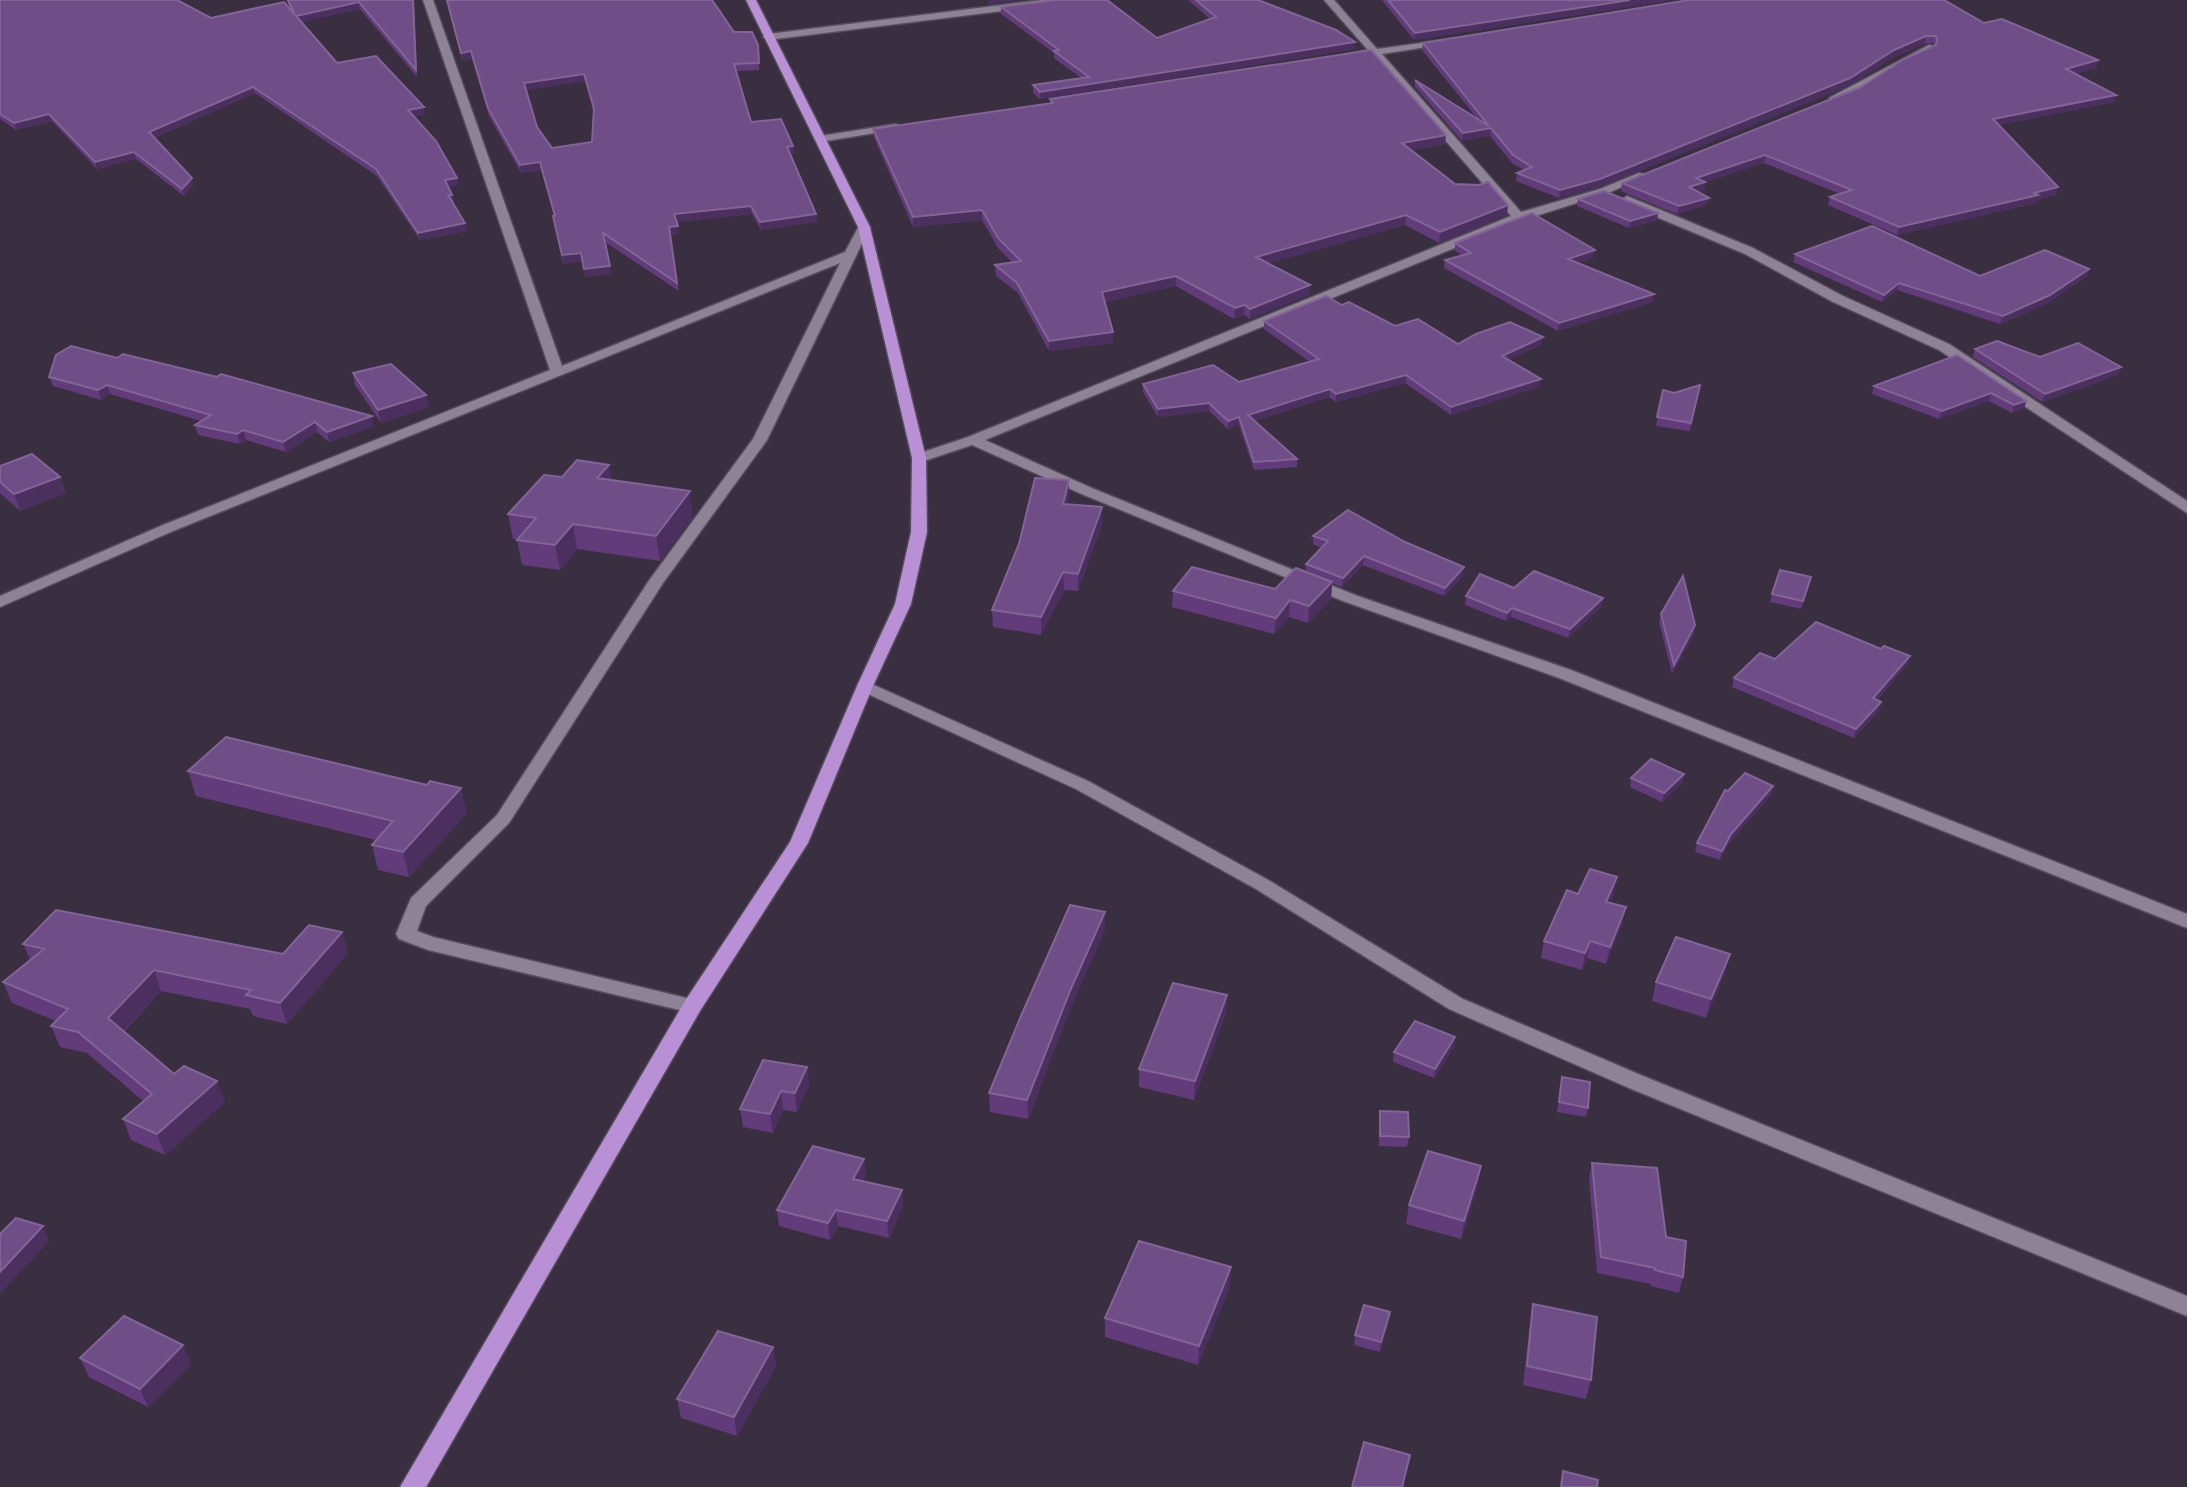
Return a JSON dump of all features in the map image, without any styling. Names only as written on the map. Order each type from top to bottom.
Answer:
[{"type":"main road","points":[[413,1487],[692,1006],[799,843],[865,686],[903,604],[919,532],[919,458],[864,227],[751,0]]},
{"type":"street","points":[[429,0],[557,371]]},
{"type":"street","points":[[768,37],[1067,0]]},
{"type":"street","points":[[1329,0],[1519,217]]},
{"type":"street","points":[[1334,58],[1455,40]]},
{"type":"street","points":[[1817,105],[1854,90],[1897,62],[1929,48]]},
{"type":"street","points":[[820,139],[915,124]]},
{"type":"street","points":[[919,458],[973,440],[1519,217],[1604,191],[1654,171]]},
{"type":"street","points":[[1604,191],[1749,251],[1838,299],[1944,347],[2187,508]]},
{"type":"street","points":[[692,1006],[428,943],[406,934],[418,903],[503,819],[656,582],[760,440],[864,227]]},
{"type":"street","points":[[0,602],[168,528],[850,255]]},
{"type":"street","points":[[973,440],[1089,492],[1349,598],[1565,674],[2187,921]]},
{"type":"street","points":[[865,686],[1082,785],[1263,885],[1456,1004],[1636,1083],[2187,1307]]},
{"type":"building","points":[[0,0],[177,0],[211,18],[284,2],[295,15],[288,0],[413,0],[416,70],[359,2],[296,16],[337,63],[376,56],[424,107],[408,110],[436,141],[457,178],[445,180],[452,195],[448,195],[465,223],[418,233],[376,169],[253,87],[149,132],[192,178],[182,189],[134,152],[95,162],[49,114],[14,123],[0,114]]},
{"type":"building","points":[[447,0],[712,0],[734,32],[752,32],[758,45],[759,63],[734,64],[751,122],[781,119],[793,146],[787,147],[816,214],[760,222],[751,206],[674,214],[678,226],[669,227],[677,283],[603,233],[610,266],[584,269],[581,253],[562,255],[555,216],[540,162],[520,165],[488,108],[471,51],[461,53]],"holes":[[[584,74],[594,108],[592,142],[552,148],[537,127],[524,83]]]},
{"type":"building","points":[[1056,0],[1107,0],[1157,38],[1216,17],[1196,0],[1258,0],[1336,30],[1355,42],[1040,92],[1033,85],[1089,77],[1054,51],[1059,50],[1001,7]]},
{"type":"building","points":[[1388,0],[1630,0],[1415,33]]},
{"type":"building","points":[[1689,0],[1944,0],[1984,23],[2002,19],[2098,60],[2066,69],[2116,95],[1993,119],[2058,187],[2034,193],[2038,195],[1899,227],[1830,197],[1852,190],[1765,155],[1696,178],[1705,182],[1689,187],[1709,198],[1679,206],[1622,183],[1861,87],[1904,59],[1936,45],[1935,36],[1926,36],[1894,50],[1850,78],[1600,179],[1560,190],[1517,173],[1532,167],[1513,155],[1491,128],[1463,133],[1415,80],[1489,126],[1423,43]]},
{"type":"building","points":[[1371,50],[1446,135],[1402,143],[1455,184],[1479,185],[1488,182],[1508,205],[1440,232],[1406,215],[1256,257],[1310,285],[1250,309],[1245,305],[1235,308],[1176,276],[1102,292],[1113,332],[1049,341],[1017,283],[995,265],[1021,261],[998,238],[982,210],[913,217],[873,129],[1053,103],[1050,99]]},
{"type":"building","points":[[1604,191],[1658,213],[1630,221],[1578,199]]},
{"type":"building","points":[[1532,213],[1595,250],[1568,259],[1654,294],[1559,323],[1445,260],[1471,253],[1455,243]]},
{"type":"building","points":[[1872,226],[1980,276],[2045,250],[2089,269],[2050,295],[2003,316],[1899,283],[1884,295],[1795,254]]},
{"type":"building","points":[[1326,296],[1342,305],[1349,302],[1395,326],[1418,319],[1458,344],[1476,334],[1510,322],[1543,337],[1502,356],[1541,379],[1451,407],[1406,375],[1336,394],[1330,389],[1248,415],[1297,459],[1254,462],[1239,417],[1228,421],[1209,403],[1158,409],[1143,384],[1213,365],[1239,382],[1319,359],[1264,321]]},
{"type":"building","points":[[1997,341],[2040,357],[2078,343],[2121,367],[2045,394],[1975,349]]},
{"type":"building","points":[[71,346],[117,358],[123,354],[217,377],[221,374],[372,416],[327,432],[315,422],[283,442],[243,430],[237,434],[195,425],[211,415],[107,385],[98,390],[49,377],[56,355]]},
{"type":"building","points":[[1957,355],[2026,401],[2014,405],[1991,393],[1942,411],[1874,386]]},
{"type":"building","points":[[391,364],[426,395],[378,410],[353,373]]},
{"type":"building","points":[[1700,385],[1691,423],[1657,417],[1663,390],[1674,393]]},
{"type":"building","points":[[32,454],[60,477],[14,494],[0,482],[0,466]]},
{"type":"building","points":[[577,460],[609,465],[597,478],[690,491],[656,536],[573,524],[555,545],[517,540],[536,518],[508,514],[544,475],[562,477]]},
{"type":"building","points":[[1035,478],[1069,480],[1063,504],[1102,507],[1078,574],[1063,572],[1041,617],[992,610],[1019,544]]},
{"type":"building","points":[[1348,510],[1405,542],[1464,567],[1445,588],[1364,556],[1343,578],[1306,564],[1328,541],[1313,536]]},
{"type":"building","points":[[1192,567],[1275,589],[1296,568],[1332,582],[1309,606],[1290,600],[1276,618],[1173,591]]},
{"type":"building","points":[[1780,570],[1811,577],[1803,601],[1772,594]]},
{"type":"building","points":[[1534,571],[1603,598],[1570,629],[1512,608],[1507,613],[1466,596],[1480,574],[1514,588]]},
{"type":"building","points":[[1683,576],[1695,625],[1674,665],[1661,614]]},
{"type":"building","points":[[1816,622],[1881,649],[1884,646],[1910,656],[1873,698],[1881,702],[1856,729],[1734,678],[1760,653],[1775,659]]},
{"type":"building","points":[[226,737],[427,785],[430,781],[461,788],[403,852],[372,845],[393,821],[188,771]]},
{"type":"building","points":[[1651,759],[1684,774],[1664,793],[1631,778]]},
{"type":"building","points":[[1745,773],[1773,786],[1731,834],[1722,851],[1697,843],[1725,790],[1728,791]]},
{"type":"building","points":[[1590,869],[1617,877],[1606,902],[1626,907],[1610,947],[1590,941],[1585,953],[1544,941],[1567,890],[1578,894]]},
{"type":"building","points":[[1070,905],[1105,912],[1027,1100],[989,1093],[1021,1016]]},
{"type":"building","points":[[56,910],[283,954],[309,925],[342,932],[280,1003],[246,995],[251,990],[154,970],[108,1018],[174,1074],[184,1066],[217,1081],[157,1134],[123,1119],[152,1094],[78,1032],[51,1026],[68,1009],[3,982],[44,949],[23,944]]},
{"type":"building","points":[[1676,937],[1730,954],[1711,999],[1656,982]]},
{"type":"building","points":[[1173,983],[1227,995],[1195,1081],[1139,1069]]},
{"type":"building","points":[[1415,1021],[1455,1037],[1435,1069],[1394,1052]]},
{"type":"building","points":[[763,1060],[807,1067],[795,1093],[781,1091],[770,1114],[740,1109]]},
{"type":"building","points":[[1562,1077],[1590,1082],[1588,1108],[1559,1102]]},
{"type":"building","points":[[1380,1111],[1408,1112],[1409,1137],[1380,1136]]},
{"type":"building","points":[[813,1146],[864,1159],[853,1179],[902,1190],[887,1221],[836,1210],[828,1223],[777,1210]]},
{"type":"building","points":[[1428,1151],[1481,1166],[1464,1221],[1409,1205]]},
{"type":"building","points":[[1592,1163],[1657,1168],[1666,1237],[1686,1241],[1683,1277],[1655,1268],[1601,1257]]},
{"type":"building","points":[[16,1218],[43,1226],[0,1272],[0,1234]]},
{"type":"building","points":[[1139,1241],[1231,1267],[1199,1346],[1105,1318]]},
{"type":"building","points":[[1533,1304],[1597,1317],[1591,1380],[1527,1366]]},
{"type":"building","points":[[1364,1305],[1390,1312],[1381,1342],[1355,1335]]},
{"type":"building","points":[[124,1316],[183,1345],[140,1389],[80,1358]]},
{"type":"building","points":[[718,1331],[773,1347],[734,1417],[677,1399]]},
{"type":"building","points":[[1364,1442],[1410,1455],[1402,1487],[1352,1487]]},
{"type":"building","points":[[1563,1471],[1598,1480],[1597,1487],[1561,1487]]}]
